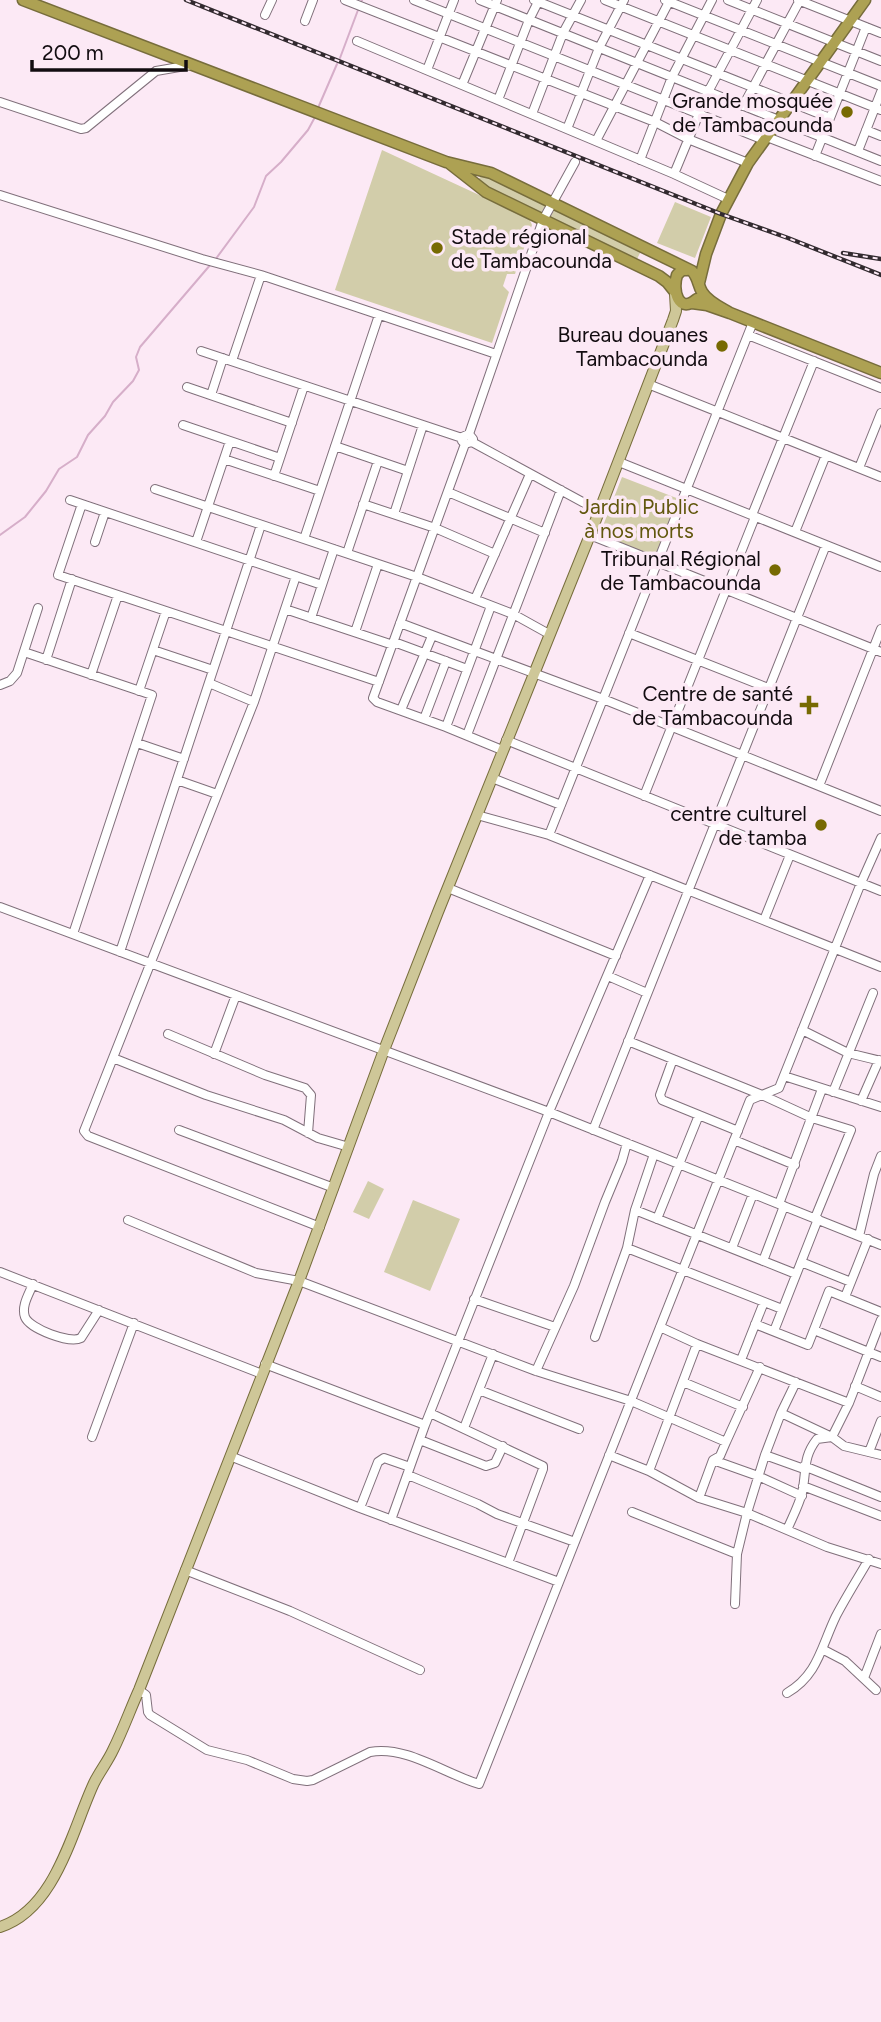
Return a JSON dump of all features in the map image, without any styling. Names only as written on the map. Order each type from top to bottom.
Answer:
[{"type":"highway","points":[[23,0],[446,162],[487,171],[673,261],[695,274],[709,300],[730,313]]},
{"type":"highway","points":[[690,304],[699,295],[706,254],[728,200],[748,163],[864,0]]},
{"type":"highway","points":[[446,162],[480,188],[659,276],[667,282],[678,300],[708,305],[881,373]]},
{"type":"highway","points":[[675,293],[677,275],[682,270],[688,270],[706,254]]},
{"type":"main road","points":[[0,1927],[21,1918],[32,1908],[56,1873],[95,1781],[114,1748],[139,1690],[320,1227],[384,1050],[619,462],[676,311],[675,293]]},
{"type":"main road","points":[[673,320],[682,308],[690,304]]},
{"type":"street","points":[[265,15],[272,0]]},
{"type":"street","points":[[305,21],[313,0]]},
{"type":"street","points":[[345,0],[655,122],[688,139],[748,163]]},
{"type":"street","points":[[414,0],[698,114],[881,181]]},
{"type":"street","points":[[427,70],[454,0]]},
{"type":"street","points":[[480,0],[495,3],[529,20],[881,160]]},
{"type":"street","points":[[532,114],[563,33],[581,0]]},
{"type":"street","points":[[605,0],[622,3],[659,21],[878,109]]},
{"type":"street","points":[[640,160],[672,77],[712,0]]},
{"type":"street","points":[[728,0],[881,61]]},
{"type":"street","points":[[674,174],[708,92],[757,0]]},
{"type":"street","points":[[743,106],[799,0],[881,33]]},
{"type":"street","points":[[498,100],[537,1],[830,118]]},
{"type":"street","points":[[596,141],[668,1],[881,86]]},
{"type":"street","points":[[462,85],[495,3]]},
{"type":"street","points":[[567,129],[599,48],[622,3]]},
{"type":"street","points":[[815,156],[866,27]]},
{"type":"street","points":[[357,41],[674,174],[728,200]]},
{"type":"street","points":[[0,102],[81,129],[86,128],[156,71],[191,65]]},
{"type":"street","points":[[858,151],[878,109],[881,92]]},
{"type":"street","points":[[866,130],[881,136]]},
{"type":"street","points":[[575,162],[543,220],[467,440],[373,698],[467,735],[575,768],[881,891]]},
{"type":"street","points":[[0,195],[261,275],[496,354]]},
{"type":"street","points":[[211,395],[261,275]]},
{"type":"street","points":[[304,539],[379,315]]},
{"type":"street","points":[[549,835],[753,322]]},
{"type":"street","points":[[748,335],[881,388]]},
{"type":"street","points":[[201,351],[467,440],[599,511]]},
{"type":"street","points":[[644,796],[814,361]]},
{"type":"street","points":[[648,384],[881,477]]},
{"type":"street","points":[[274,476],[304,386]]},
{"type":"street","points":[[187,387],[292,423]]},
{"type":"street","points":[[859,468],[881,413]]},
{"type":"street","points":[[183,425],[280,458]]},
{"type":"street","points":[[394,514],[423,425]]},
{"type":"street","points":[[196,542],[230,441]]},
{"type":"street","points":[[335,446],[408,471]]},
{"type":"street","points":[[795,533],[826,455]]},
{"type":"street","points":[[223,459],[320,491]]},
{"type":"street","points":[[347,553],[378,461]]},
{"type":"street","points":[[619,462],[881,567]]},
{"type":"street","points":[[475,599],[530,474]]},
{"type":"street","points":[[155,489],[417,577],[513,614],[549,634]]},
{"type":"street","points":[[467,735],[561,490]]},
{"type":"street","points":[[448,492],[545,533]]},
{"type":"street","points":[[70,500],[322,585]]},
{"type":"street","points":[[82,504],[58,575],[379,682]]},
{"type":"street","points":[[363,504],[435,528],[495,554]]},
{"type":"street","points":[[95,542],[105,512]]},
{"type":"street","points":[[120,952],[261,525]]},
{"type":"street","points":[[590,535],[877,651]]},
{"type":"street","points":[[593,1130],[826,545]]},
{"type":"street","points":[[311,618],[334,549]]},
{"type":"street","points":[[355,632],[378,564]]},
{"type":"street","points":[[296,576],[254,702],[85,1132],[320,1227]]},
{"type":"street","points":[[46,660],[72,579]]},
{"type":"street","points":[[91,675],[118,595]]},
{"type":"street","points":[[446,727],[491,606]]},
{"type":"street","points":[[0,685],[10,681],[17,673],[38,608]]},
{"type":"street","points":[[285,609],[467,669]]},
{"type":"street","points":[[139,691],[166,611]]},
{"type":"street","points":[[400,623],[603,699],[881,811]]},
{"type":"street","points":[[819,786],[877,651],[881,629]]},
{"type":"street","points":[[629,633],[768,688]]},
{"type":"street","points":[[401,710],[432,636]]},
{"type":"street","points":[[153,650],[213,670]]},
{"type":"street","points":[[24,652],[152,695],[73,934]]},
{"type":"street","points":[[424,719],[446,662]]},
{"type":"street","points":[[209,684],[254,702]]},
{"type":"street","points":[[136,743],[184,759]]},
{"type":"street","points":[[492,778],[561,805]]},
{"type":"street","points":[[177,780],[217,794]]},
{"type":"street","points":[[477,816],[549,835],[881,967]]},
{"type":"street","points":[[139,1690],[146,1695],[150,1715],[199,1746],[258,1763],[293,1779],[313,1780],[370,1752],[380,1750],[409,1756],[479,1784],[750,1100],[779,1088],[881,838]]},
{"type":"street","points":[[764,920],[790,855]]},
{"type":"street","points":[[391,1520],[425,1425],[549,1112],[650,875]]},
{"type":"street","points":[[448,888],[616,956]]},
{"type":"street","points":[[0,907],[549,1112],[881,1245]]},
{"type":"street","points":[[608,976],[647,993]]},
{"type":"street","points":[[833,1093],[873,993]]},
{"type":"street","points":[[214,1054],[236,995]]},
{"type":"street","points":[[803,1030],[848,1053],[880,1061],[861,1101]]},
{"type":"street","points":[[168,1034],[310,1092],[308,1133]]},
{"type":"street","points":[[628,1041],[812,1118],[851,1130],[774,1331]]},
{"type":"street","points":[[113,1058],[206,1095],[284,1120],[318,1138],[349,1147]]},
{"type":"street","points":[[673,1059],[660,1095],[662,1100],[738,1130]]},
{"type":"street","points":[[784,1076],[881,1107]]},
{"type":"street","points":[[763,1261],[822,1089]]},
{"type":"street","points":[[657,1219],[699,1115]]},
{"type":"street","points":[[179,1129],[334,1188]]},
{"type":"street","points":[[734,1140],[795,1165]]},
{"type":"street","points":[[536,1371],[593,1239],[626,1143]]},
{"type":"street","points":[[595,1337],[627,1248],[635,1210],[654,1154]]},
{"type":"street","points":[[859,1236],[881,1156]]},
{"type":"street","points":[[732,1248],[753,1194]]},
{"type":"street","points":[[635,1210],[796,1274]]},
{"type":"street","points":[[128,1220],[256,1273],[299,1281],[536,1371],[631,1401],[726,1442]]},
{"type":"street","points":[[845,1297],[868,1239]]},
{"type":"street","points":[[627,1248],[782,1309]]},
{"type":"street","points":[[801,1262],[851,1282]]},
{"type":"street","points":[[0,1272],[134,1324],[425,1425]]},
{"type":"street","points":[[33,1284],[24,1307],[24,1315],[29,1322],[57,1336],[77,1341],[99,1310]]},
{"type":"street","points":[[755,1324],[808,1345],[829,1291],[881,1312]]},
{"type":"street","points":[[474,1299],[555,1327]]},
{"type":"street","points":[[741,1360],[764,1302]]},
{"type":"street","points":[[832,1437],[849,1402],[881,1320]]},
{"type":"street","points":[[92,1437],[134,1324]]},
{"type":"street","points":[[660,1327],[697,1344],[849,1402]]},
{"type":"street","points":[[814,1330],[881,1357]]},
{"type":"street","points":[[649,1471],[697,1344]]},
{"type":"street","points":[[464,1428],[493,1354]]},
{"type":"street","points":[[699,1498],[713,1460],[720,1456],[760,1367]]},
{"type":"street","points":[[683,1382],[743,1407]]},
{"type":"street","points":[[735,1604],[737,1554],[747,1513],[765,1455],[796,1382]]},
{"type":"street","points":[[855,1386],[881,1397]]},
{"type":"street","points":[[479,1390],[579,1429]]},
{"type":"street","points":[[430,1413],[543,1466],[508,1563]]},
{"type":"street","points":[[781,1413],[832,1437],[844,1446],[881,1455]]},
{"type":"street","points":[[869,1452],[881,1421]]},
{"type":"street","points":[[787,1530],[802,1496],[808,1450],[817,1439],[832,1437]]},
{"type":"street","points":[[420,1440],[486,1466],[495,1463],[503,1446]]},
{"type":"street","points":[[609,1455],[649,1471],[699,1498],[747,1513],[827,1547],[881,1564]]},
{"type":"street","points":[[765,1455],[881,1497]]},
{"type":"street","points":[[230,1456],[391,1520],[559,1582]]},
{"type":"street","points":[[360,1508],[378,1462],[384,1458],[523,1523],[575,1542]]},
{"type":"street","points":[[713,1460],[802,1496]]},
{"type":"street","points":[[803,1486],[880,1513]]},
{"type":"street","points":[[632,1512],[737,1554]]},
{"type":"street","points":[[787,1693],[811,1674],[836,1616],[869,1559]]},
{"type":"street","points":[[185,1570],[290,1611],[420,1670]]},
{"type":"street","points":[[864,1678],[881,1634]]},
{"type":"street","points":[[822,1649],[845,1661],[876,1690]]},
{"type":"green space","name":"Stade régional de Tambacounda","points":[[382,150],[529,218],[532,225],[515,274],[507,274],[503,286],[509,292],[492,343],[335,290]]},
{"type":"green space","points":[[484,174],[546,205],[542,213],[483,188],[477,180]]},
{"type":"green space","points":[[675,202],[711,217],[695,258],[657,243]]},
{"type":"green space","points":[[553,206],[642,249],[636,261],[545,218]]},
{"type":"green space","name":"Jardin Public à nos morts","points":[[622,477],[679,499],[656,558],[599,536]]},
{"type":"green space","points":[[368,1181],[384,1189],[369,1219],[353,1212]]},
{"type":"green space","points":[[413,1200],[460,1219],[430,1291],[384,1272]]},
{"type":"waterway","points":[[340,58],[358,10]]},
{"type":"waterway","points":[[318,108],[337,64]]},
{"type":"waterway","points":[[215,260],[254,207],[266,176],[308,130],[315,117]]},
{"type":"waterway","points":[[0,535],[25,517],[46,491],[59,469],[77,457],[88,435],[133,381],[139,370],[136,357],[140,347],[211,264]]},
{"type":"railway","points":[[186,0],[721,214],[881,275]]},
{"type":"railway","points":[[843,253],[881,259]]},
{"type":"place","name":"Grande mosquée de Tambacounda","points":[[847,112]]},
{"type":"place","name":"Stade régional de Tambacounda","points":[[437,248]]},
{"type":"place","name":"Bureau douanes Tambacounda","points":[[722,346]]},
{"type":"place","name":"Tribunal Régional de Tambacounda","points":[[775,570]]},
{"type":"place","name":"Centre de santé de Tambacounda","points":[[809,705]]},
{"type":"place","name":"centre culturel de tamba","points":[[821,825]]}]
